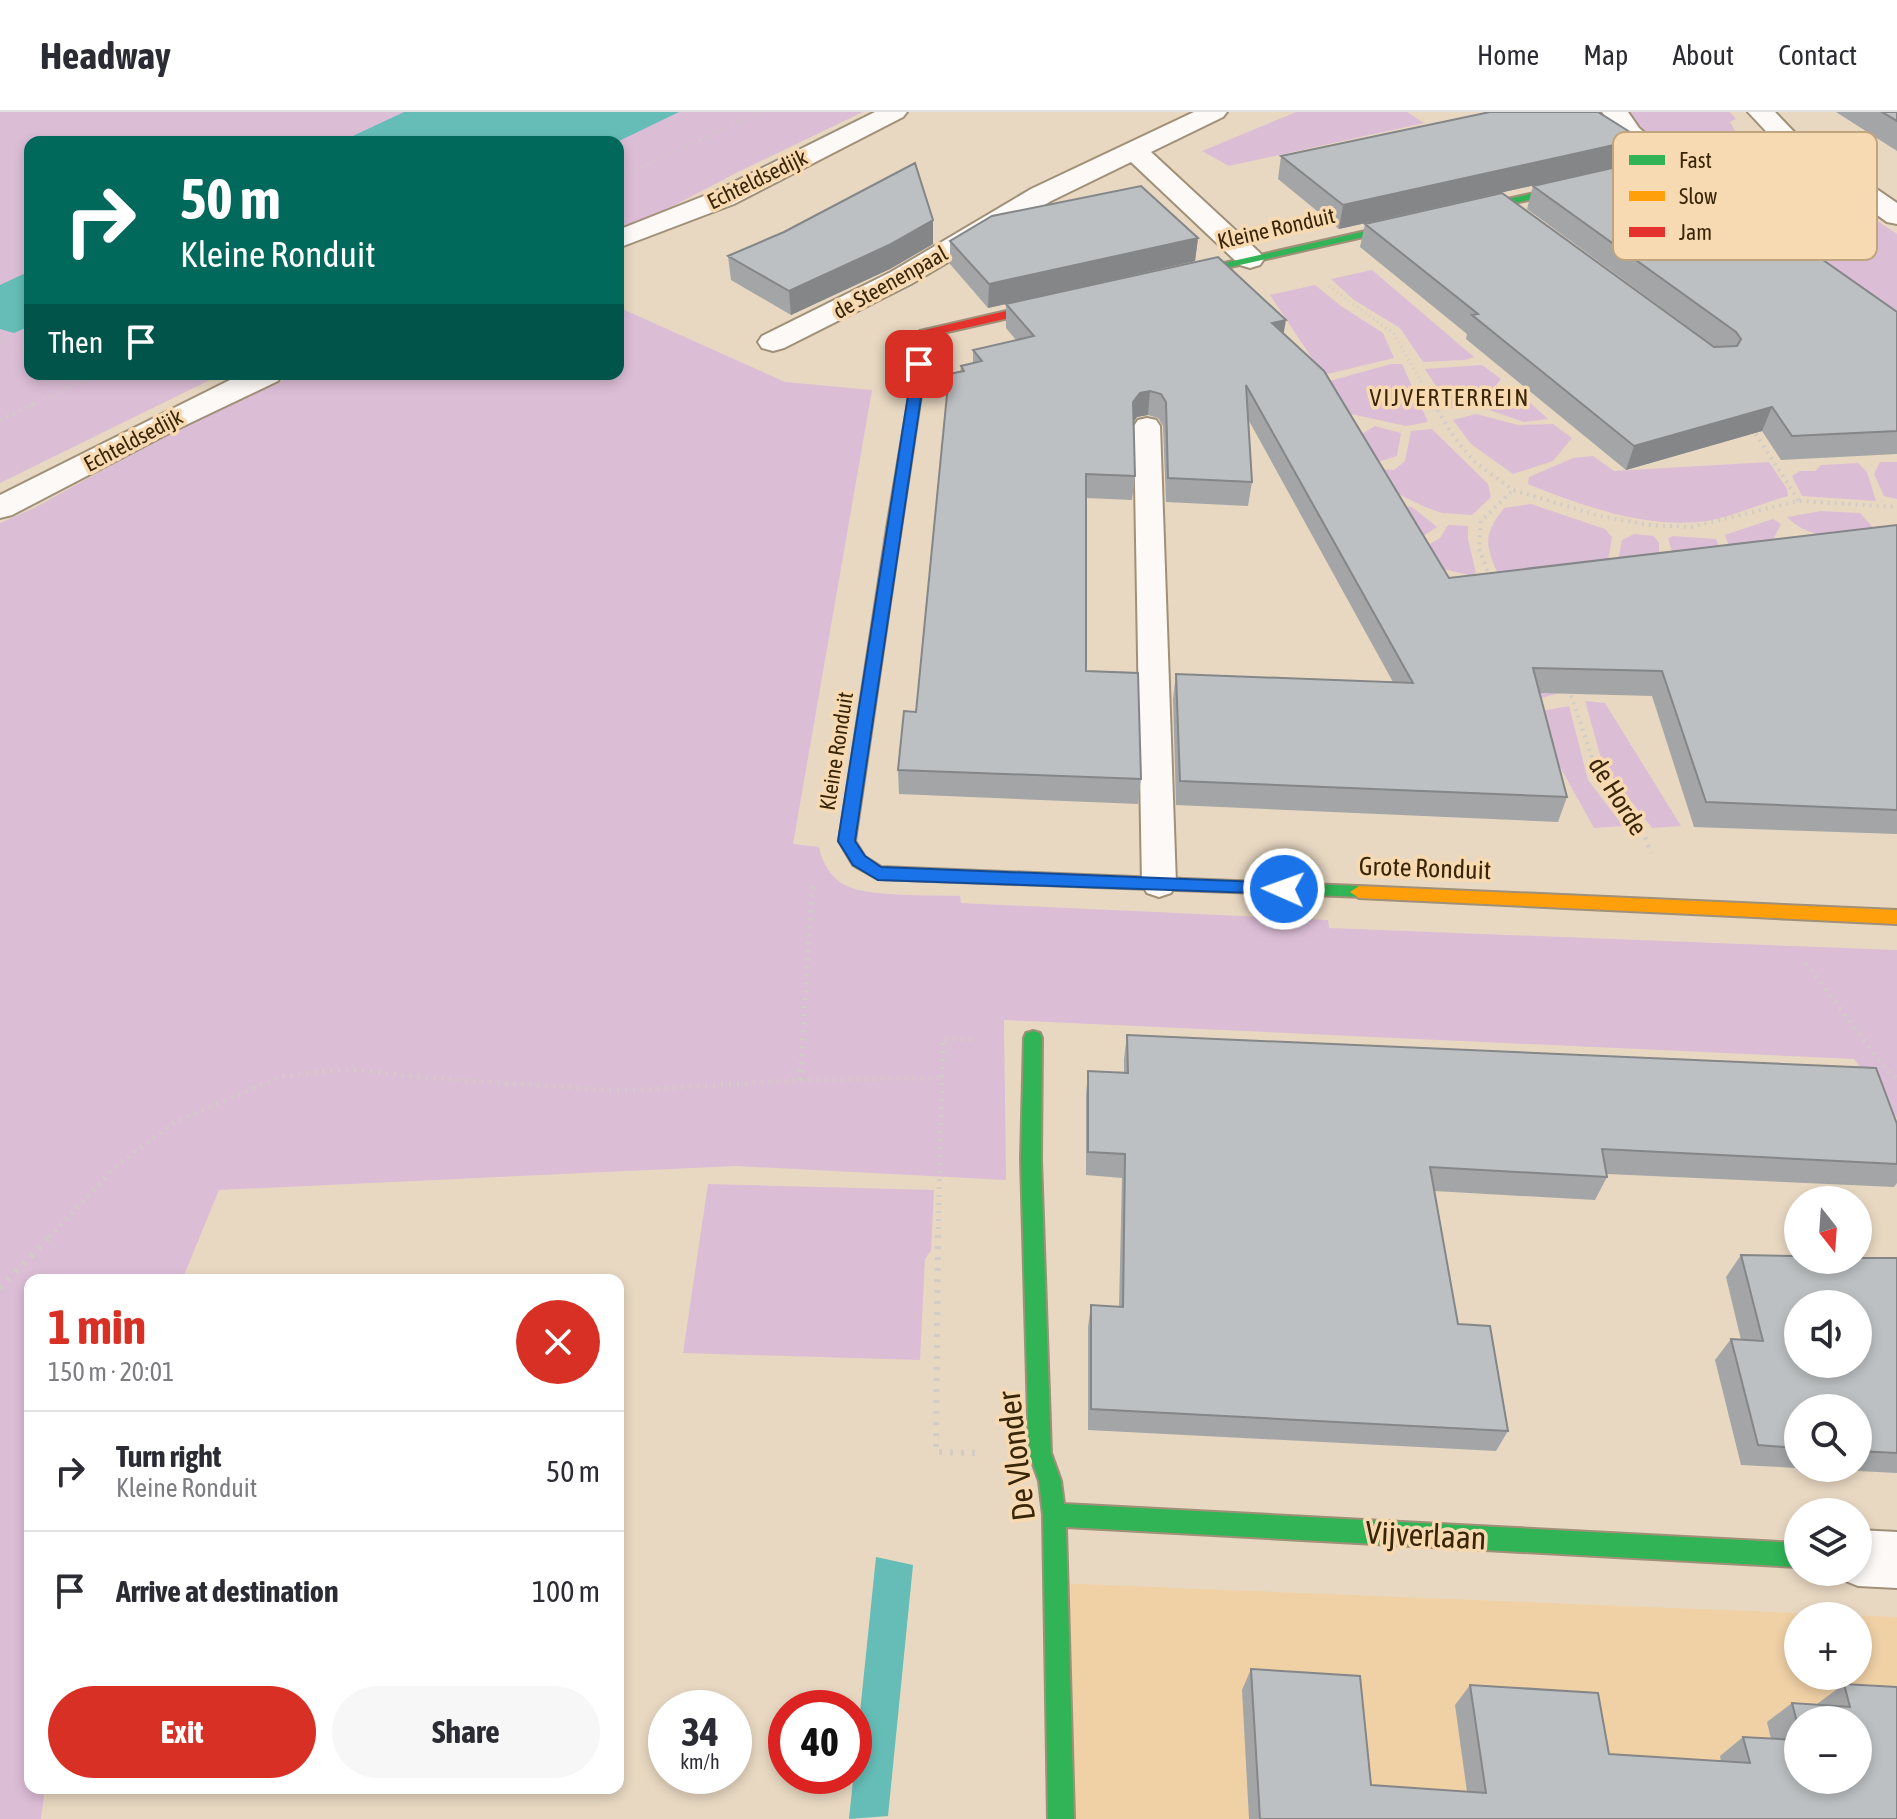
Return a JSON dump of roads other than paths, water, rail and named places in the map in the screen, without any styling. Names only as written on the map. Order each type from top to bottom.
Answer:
[{"type":"street","name":"Echteldsedijk","points":[[624,238],[724,198],[894,112]]},
{"type":"street","name":"de Steenenpaal","points":[[773,342],[901,278],[1041,195],[1214,112]]},
{"type":"street","points":[[1615,112],[1629,132]]},
{"type":"street","points":[[1761,112],[1780,132]]},
{"type":"street","points":[[1133,150],[1250,259]]},
{"type":"street","name":"Kleine Ronduit","points":[[1156,280],[1613,178]]},
{"type":"street","points":[[1877,202],[1897,216]]},
{"type":"street","name":"Kleine Ronduit","points":[[859,861],[847,841],[924,334],[1079,298]]},
{"type":"street","name":"Echteldsedijk","points":[[0,508],[254,380]]},
{"type":"street","name":"Grote Ronduit","points":[[859,861],[878,873],[1668,904],[1897,917]]},
{"type":"street","name":"De Vlonder","points":[[1033,1038],[1032,1174],[1040,1453],[1050,1481],[1054,1515],[1061,1819]]},
{"type":"street","name":"Vijverlaan","points":[[1054,1515],[1784,1554]]},
{"type":"street","points":[[1872,1559],[1897,1560]]},
{"type":"lane","points":[[1499,203],[1524,221]]},
{"type":"lane","points":[[1147,426],[1159,884]]},
{"type":"water","points":[[404,112],[679,112],[624,139],[624,136],[353,136]]},
{"type":"water","points":[[24,274],[24,329],[14,333],[0,329],[0,285]]},
{"type":"water","points":[[876,1557],[913,1565],[888,1816],[849,1819],[852,1794],[872,1794],[872,1690],[862,1690]]},
{"type":"district","name":"VIJVERTERREIN","points":[[1450,397]]}]
